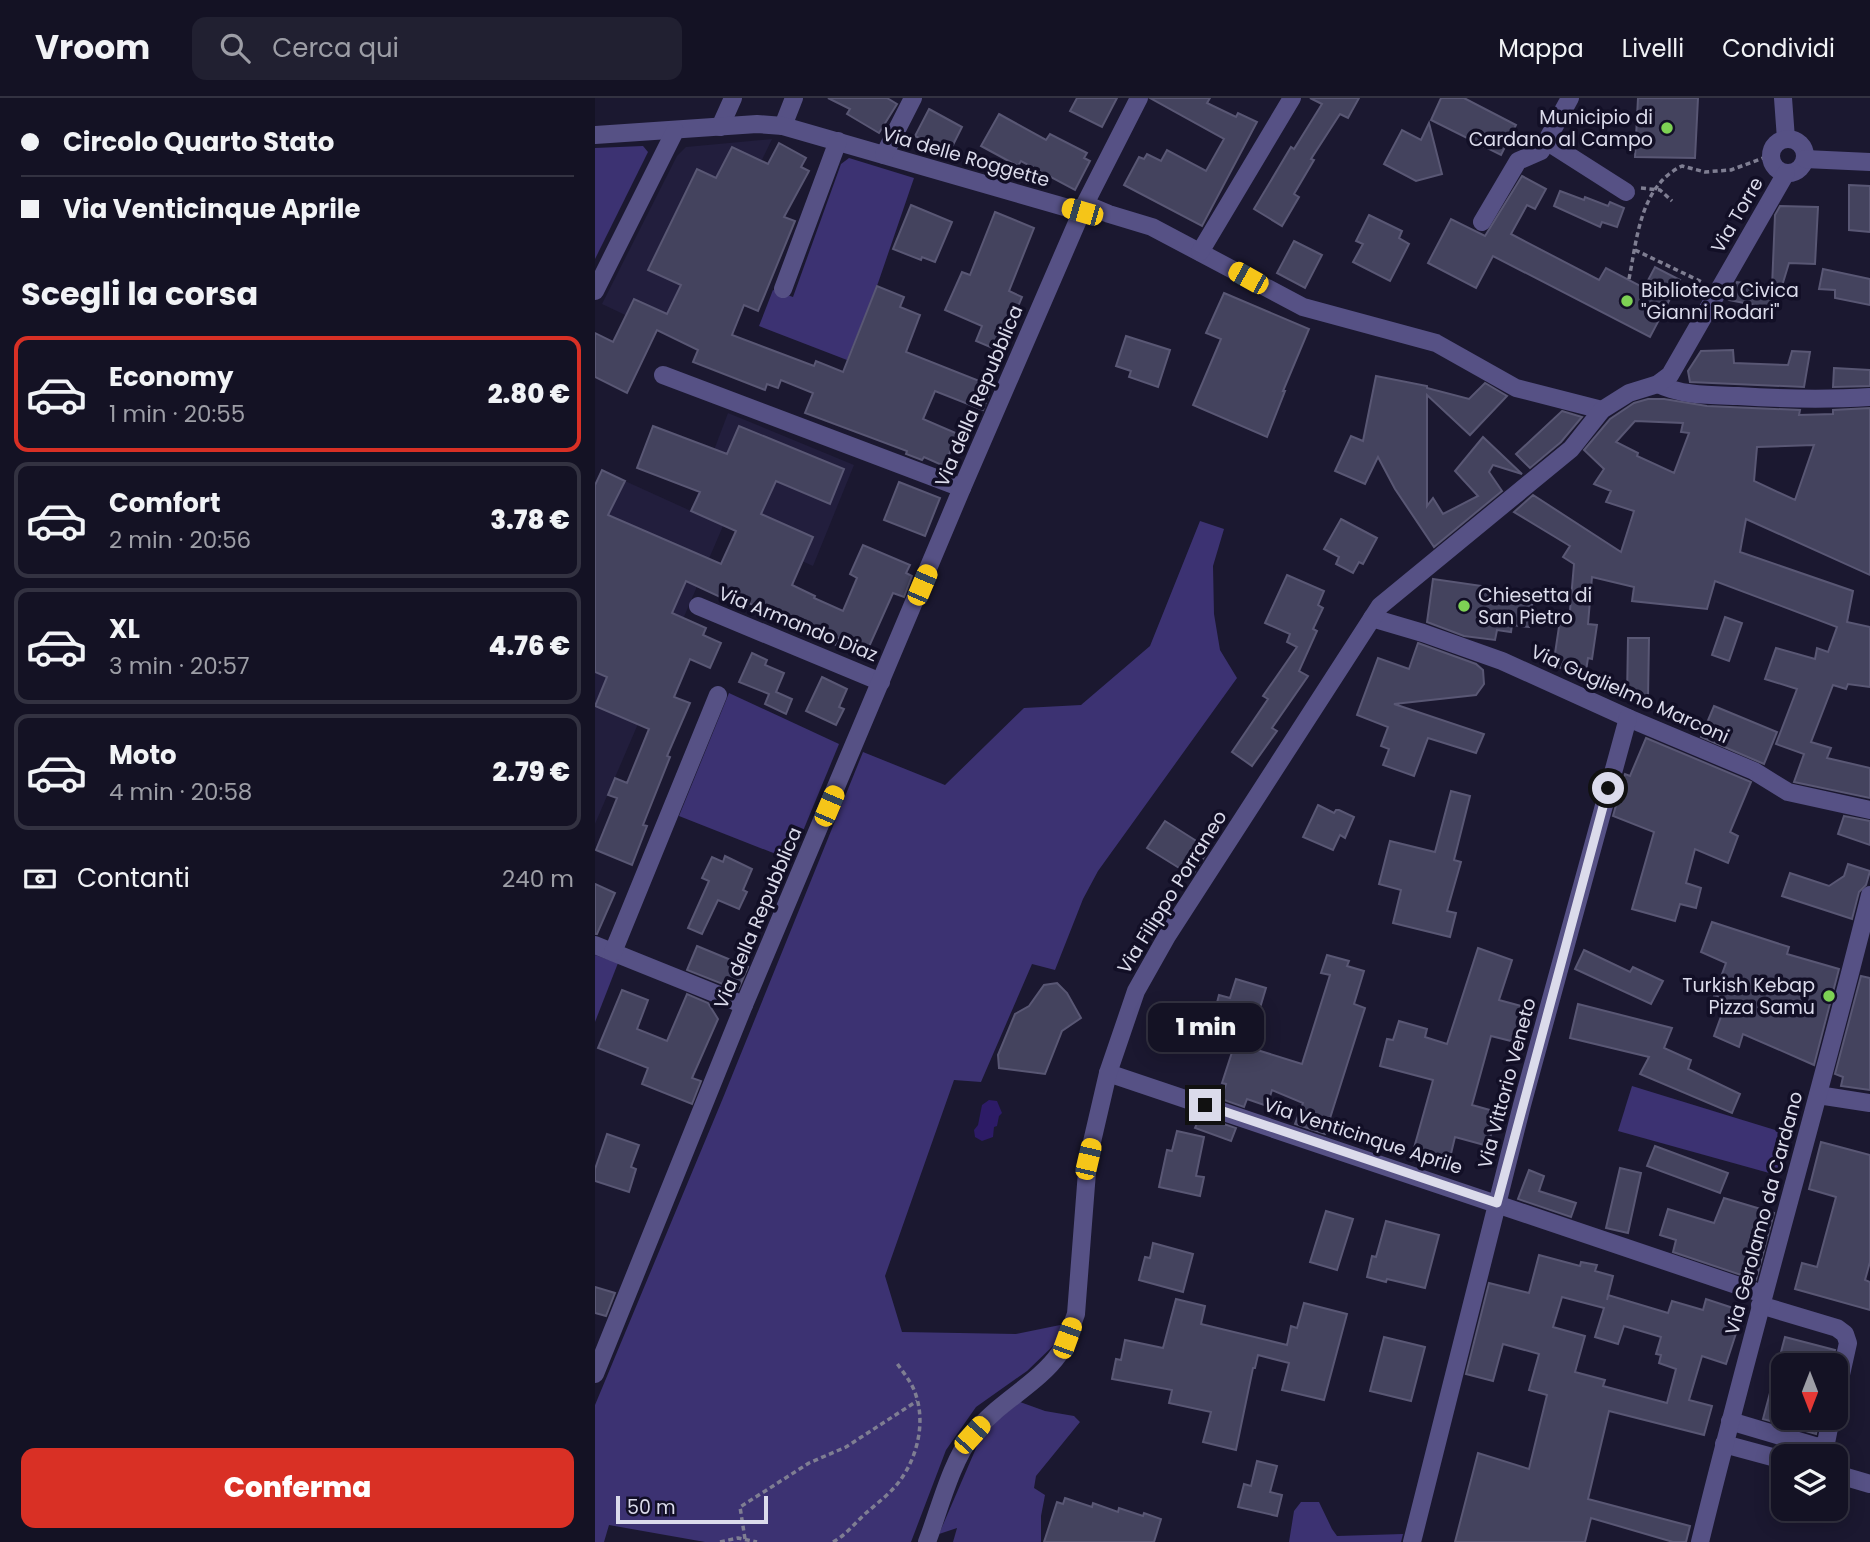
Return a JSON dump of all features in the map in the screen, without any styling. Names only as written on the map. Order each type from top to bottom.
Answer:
[{"type":"street","points":[[720,127],[733,98]]},
{"type":"street","points":[[783,126],[794,98]]},
{"type":"street","points":[[884,155],[913,98]]},
{"type":"street","name":"Via della Repubblica","points":[[595,1374],[744,1005],[962,488],[1083,208],[1139,98]]},
{"type":"street","points":[[1200,252],[1292,98]]},
{"type":"street","points":[[1482,222],[1518,161],[1541,151],[1570,98]]},
{"type":"street","points":[[1783,98],[1786,139]]},
{"type":"street","name":"Via delle Roggette","points":[[595,135],[783,126],[1109,214],[1152,227],[1303,307],[1436,343],[1516,388],[1602,410]]},
{"type":"street","points":[[595,291],[675,131]]},
{"type":"street","points":[[1786,139],[1799,143],[1805,153],[1805,159],[1798,170],[1787,173],[1775,166],[1771,155],[1775,145],[1786,139]]},
{"type":"street","points":[[783,289],[838,141]]},
{"type":"street","points":[[1546,141],[1626,192]]},
{"type":"street","points":[[1805,159],[1870,162]]},
{"type":"street","name":"Via Torre","points":[[1658,384],[1670,375],[1787,173]]},
{"type":"street","points":[[663,375],[962,488]]},
{"type":"street","points":[[1658,384],[1672,391],[1714,395],[1815,400],[1870,397]]},
{"type":"street","name":"Via Filippo Porraneo","points":[[927,1542],[960,1453],[972,1435],[992,1412],[1026,1386],[1059,1354],[1067,1338],[1076,1314],[1088,1159],[1108,1073],[1136,990],[1167,936],[1380,606],[1571,449],[1602,410],[1629,393],[1658,384]]},
{"type":"street","name":"Via Armando Diaz","points":[[698,606],[881,681]]},
{"type":"street","name":"Via Guglielmo Marconi","points":[[1372,618],[1502,661],[1753,771],[1788,792],[1870,810]]},
{"type":"street","points":[[613,952],[718,695]]},
{"type":"street","name":"Via Vittorio Veneto","points":[[1412,1542],[1522,1105],[1627,718]]},
{"type":"street","name":"Via Gerolamo da Cardano","points":[[1700,1542],[1870,894]]},
{"type":"street","points":[[595,945],[744,1005]]},
{"type":"street","name":"Via Venticinque Aprile","points":[[1108,1073],[1497,1203],[1837,1328],[1845,1334],[1848,1343],[1846,1353]]},
{"type":"street","points":[[1818,1095],[1870,1103]]},
{"type":"street","points":[[1730,1421],[1818,1447],[1826,1443],[1829,1430]]},
{"type":"street","points":[[1724,1444],[1771,1457]]},
{"type":"street","points":[[1848,1478],[1870,1484]]},
{"type":"path","points":[[1629,279],[1646,205],[1669,174],[1682,166],[1706,172],[1717,171],[1743,166],[1771,155]]},
{"type":"path","points":[[1626,192],[1643,187],[1656,188],[1672,201]]},
{"type":"path","points":[[1635,250],[1718,290]]},
{"type":"path","points":[[833,1542],[891,1491],[901,1478],[917,1445],[921,1414],[918,1401],[896,1362]]},
{"type":"path","points":[[745,1539],[740,1507],[809,1463],[846,1447],[918,1401]]},
{"type":"path","points":[[720,1542],[738,1538],[757,1542]]},
{"type":"shaded area","points":[[772,139],[676,339],[602,304],[677,156],[686,147]]},
{"type":"shaded area","points":[[643,146],[648,152],[595,259],[595,148]]},
{"type":"shaded area","points":[[849,158],[914,178],[877,286],[847,360],[759,326],[773,290],[793,297],[841,164]]},
{"type":"shaded area","points":[[728,413],[854,465],[813,566],[723,526],[595,824],[595,544],[625,481],[691,511]]},
{"type":"shaded area","points":[[1200,521],[1224,529],[1213,566],[1214,614],[1220,650],[1237,678],[1098,871],[1083,899],[1055,970],[1032,964],[981,1082],[954,1080],[885,1276],[902,1332],[1016,1334],[1065,1324],[1054,1345],[1027,1371],[976,1407],[946,1450],[911,1542],[705,1542],[609,1525],[604,1542],[595,1542],[595,1405],[863,752],[945,785],[1024,708],[1081,705],[1150,646]]},
{"type":"shaded area","points":[[729,693],[839,744],[791,860],[679,816]]},
{"type":"shaded area","points":[[595,955],[618,963],[595,1022]]},
{"type":"shaded area","points":[[1632,1086],[1791,1135],[1780,1176],[1618,1131]]},
{"type":"shaded area","points":[[989,1100],[997,1101],[1002,1113],[997,1126],[994,1127],[993,1137],[982,1141],[975,1137],[974,1130],[978,1125],[982,1105]]},
{"type":"shaded area","points":[[1020,1402],[1045,1411],[1074,1416],[1080,1422],[1036,1476],[1034,1488],[1045,1495],[1041,1516],[1041,1542],[953,1542],[957,1528],[939,1534],[983,1432]]},
{"type":"shaded area","points":[[1301,1502],[1319,1502],[1337,1536],[1403,1534],[1401,1542],[1289,1542],[1294,1511]]},
{"type":"building","points":[[828,98],[887,98],[897,104],[879,133],[847,114],[850,109]]},
{"type":"building","points":[[1077,98],[1117,98],[1102,127],[1070,111]]},
{"type":"building","points":[[1150,98],[1210,98],[1207,103],[1236,117],[1238,113],[1257,122],[1202,226],[1124,185],[1139,157],[1144,159],[1147,154],[1161,161],[1167,150],[1206,171],[1224,139]]},
{"type":"building","points":[[1310,98],[1359,98],[1348,118],[1340,114],[1311,159],[1314,160],[1294,194],[1299,197],[1282,226],[1254,209],[1291,147],[1294,149],[1322,104]]},
{"type":"building","points":[[1441,98],[1464,98],[1516,125],[1501,155],[1431,120]]},
{"type":"building","name":"Municipio di Cardano al Campo","points":[[1638,98],[1698,98],[1695,158],[1635,157]]},
{"type":"building","points":[[929,109],[962,127],[949,153],[915,136]]},
{"type":"building","points":[[999,114],[1046,140],[1050,134],[1087,153],[1084,158],[1090,161],[1075,190],[1021,161],[1018,166],[981,146]]},
{"type":"building","points":[[1429,123],[1442,174],[1416,181],[1384,164],[1402,130],[1421,140]]},
{"type":"building","points":[[779,143],[806,158],[801,167],[809,171],[784,217],[795,221],[758,311],[744,305],[732,335],[814,366],[816,361],[843,372],[877,286],[904,297],[900,307],[920,315],[906,352],[992,386],[983,410],[935,391],[923,419],[958,434],[944,466],[924,457],[922,460],[906,454],[907,451],[805,413],[813,393],[781,380],[778,388],[767,384],[765,390],[693,362],[698,350],[657,330],[627,393],[595,377],[595,333],[613,342],[634,299],[667,314],[681,285],[648,270],[697,169],[716,178],[732,147],[768,164]]},
{"type":"building","points":[[1522,176],[1546,189],[1535,209],[1527,205],[1511,234],[1599,280],[1606,268],[1644,288],[1655,267],[1680,280],[1650,337],[1493,256],[1476,288],[1428,263],[1451,219],[1485,236]]},
{"type":"building","points":[[1849,185],[1870,186],[1870,232],[1849,230]]},
{"type":"building","points":[[1560,191],[1584,200],[1585,197],[1608,206],[1610,202],[1624,208],[1617,227],[1602,222],[1600,227],[1554,206]]},
{"type":"building","points":[[911,205],[952,222],[935,262],[922,257],[921,260],[893,249]]},
{"type":"building","points":[[1780,206],[1818,207],[1815,264],[1789,263],[1775,309],[1729,300],[1737,282],[1772,287],[1775,215]]},
{"type":"building","points":[[995,212],[1034,228],[1009,291],[1022,297],[1006,335],[1002,333],[995,349],[976,341],[982,326],[945,310],[962,272],[970,275]]},
{"type":"building","points":[[1369,215],[1402,231],[1399,238],[1409,244],[1390,281],[1353,262],[1363,244],[1356,241]]},
{"type":"building","points":[[1294,241],[1322,255],[1305,288],[1277,273]]},
{"type":"building","points":[[1823,269],[1870,279],[1870,305],[1835,298],[1835,290],[1819,289]]},
{"type":"building","points":[[1224,293],[1309,329],[1267,437],[1193,405],[1221,339],[1206,333]]},
{"type":"building","points":[[1126,336],[1170,350],[1158,387],[1129,377],[1131,371],[1116,366]]},
{"type":"building","points":[[1733,350],[1734,363],[1788,365],[1792,351],[1810,352],[1804,387],[1690,382],[1688,371],[1701,351]]},
{"type":"building","points":[[1834,368],[1870,370],[1870,386],[1833,387]]},
{"type":"building","points":[[1376,376],[1427,386],[1469,399],[1485,383],[1507,396],[1470,435],[1427,395],[1427,506],[1433,498],[1443,514],[1478,496],[1455,471],[1483,437],[1522,474],[1493,465],[1489,472],[1502,491],[1434,547],[1395,489],[1378,457],[1365,484],[1335,471],[1351,436],[1363,441]]},
{"type":"building","points":[[1648,399],[1664,399],[1707,406],[1800,410],[1799,415],[1833,414],[1833,410],[1870,408],[1870,575],[1746,519],[1740,552],[1853,591],[1847,622],[1870,627],[1870,687],[1848,684],[1846,689],[1833,685],[1811,742],[1831,748],[1827,758],[1870,768],[1870,798],[1794,782],[1804,754],[1776,744],[1797,689],[1765,679],[1776,648],[1815,659],[1817,648],[1828,652],[1837,627],[1715,581],[1707,609],[1632,601],[1634,587],[1592,577],[1588,624],[1597,625],[1592,659],[1588,658],[1586,671],[1553,667],[1560,620],[1569,622],[1574,564],[1563,557],[1570,546],[1514,512],[1533,495],[1621,552],[1634,511],[1606,502],[1611,491],[1594,484],[1604,469],[1584,450],[1610,419],[1634,403]],"holes":[[[1635,421],[1683,423],[1681,432],[1689,433],[1674,473],[1637,456],[1638,453],[1616,442]],[[1814,445],[1795,500],[1754,481],[1757,447]]]},
{"type":"building","points":[[1562,411],[1582,417],[1561,442],[1530,468],[1516,454]]},
{"type":"building","points":[[653,426],[727,454],[739,426],[844,469],[830,504],[776,481],[761,514],[813,537],[792,585],[815,596],[814,598],[843,611],[857,578],[850,574],[863,545],[910,565],[906,573],[912,576],[904,597],[893,593],[864,658],[836,645],[840,639],[796,619],[793,625],[749,603],[746,609],[686,581],[672,613],[706,628],[703,635],[721,643],[710,668],[690,659],[674,697],[690,703],[667,756],[670,757],[643,825],[647,826],[632,865],[596,850],[617,798],[608,795],[615,778],[627,783],[649,729],[595,706],[607,677],[595,672],[595,485],[602,470],[625,481],[608,515],[721,564],[736,531],[691,511],[700,492],[637,468]]},
{"type":"building","points":[[899,482],[940,498],[925,536],[884,520]]},
{"type":"building","points":[[1341,519],[1377,538],[1363,564],[1359,562],[1353,573],[1336,564],[1339,557],[1324,549]]},
{"type":"building","points":[[1287,575],[1324,591],[1318,605],[1323,608],[1313,629],[1317,631],[1299,671],[1308,676],[1272,728],[1277,731],[1252,766],[1232,752],[1268,699],[1263,696],[1297,647],[1287,642],[1290,634],[1265,623]]},
{"type":"building","points":[[1433,579],[1489,587],[1488,593],[1533,599],[1529,627],[1512,625],[1511,632],[1497,630],[1495,640],[1464,636],[1427,622]]},
{"type":"building","points":[[1725,617],[1742,623],[1729,661],[1712,655]]},
{"type":"building","points":[[1628,638],[1649,638],[1648,699],[1627,699]]},
{"type":"building","points":[[1418,643],[1476,664],[1483,670],[1484,684],[1476,695],[1394,704],[1484,734],[1476,753],[1428,738],[1414,776],[1383,765],[1389,749],[1381,746],[1388,727],[1357,715],[1378,658],[1409,669]]},
{"type":"building","points":[[752,653],[767,660],[765,665],[784,673],[776,692],[792,699],[786,714],[765,704],[769,694],[739,682]]},
{"type":"building","points":[[822,677],[847,689],[839,707],[844,709],[836,725],[806,711]]},
{"type":"building","points":[[1714,706],[1777,732],[1764,764],[1701,737]]},
{"type":"building","points":[[1646,738],[1751,782],[1730,832],[1738,836],[1728,863],[1695,849],[1686,883],[1701,888],[1696,908],[1680,904],[1675,921],[1632,909],[1654,832],[1613,816],[1625,774],[1630,776]]},
{"type":"building","points":[[1451,791],[1470,796],[1454,860],[1461,862],[1447,911],[1456,913],[1450,937],[1393,923],[1401,890],[1379,884],[1390,841],[1435,852]]},
{"type":"building","points":[[1318,805],[1334,813],[1339,810],[1354,817],[1345,838],[1340,835],[1333,850],[1303,837]]},
{"type":"building","points":[[1844,816],[1870,821],[1870,845],[1838,834]]},
{"type":"building","points":[[1165,821],[1209,849],[1192,876],[1147,848]]},
{"type":"building","points":[[725,856],[752,869],[743,890],[747,892],[739,909],[718,900],[702,934],[688,928],[709,881],[702,878],[712,857],[723,862]]},
{"type":"building","points":[[1848,864],[1870,871],[1866,885],[1859,892],[1852,919],[1782,896],[1790,873],[1829,886],[1844,876]]},
{"type":"building","points":[[595,884],[615,893],[597,934],[595,934]]},
{"type":"building","points":[[1712,922],[1789,947],[1787,954],[1839,969],[1814,1065],[1743,1034],[1739,1047],[1714,1036],[1727,1000],[1714,996],[1726,963],[1701,952]]},
{"type":"building","points":[[697,946],[748,967],[738,990],[687,970]]},
{"type":"building","points":[[1478,948],[1512,960],[1499,1000],[1525,1007],[1515,1042],[1491,1036],[1472,1105],[1497,1112],[1488,1146],[1455,1137],[1450,1158],[1414,1148],[1433,1080],[1380,1066],[1387,1039],[1393,1040],[1399,1021],[1427,1029],[1425,1037],[1447,1044]]},
{"type":"building","points":[[1584,950],[1630,972],[1633,967],[1663,981],[1651,1004],[1575,969]]},
{"type":"building","points":[[1327,955],[1349,961],[1347,966],[1364,971],[1354,1004],[1365,1008],[1325,1134],[1295,1124],[1303,1103],[1272,1090],[1267,1106],[1247,1099],[1244,1107],[1221,1099],[1226,1084],[1222,1083],[1235,1043],[1302,1064],[1330,975],[1321,973]]},
{"type":"building","points":[[1861,976],[1870,978],[1870,1090],[1841,1086],[1843,1077],[1835,1074]]},
{"type":"building","points":[[1236,979],[1266,988],[1260,1008],[1255,1006],[1248,1029],[1213,1018],[1219,995],[1230,998]]},
{"type":"building","points":[[1057,983],[1067,993],[1081,1018],[1062,1031],[1045,1074],[999,1068],[998,1055],[1015,1014],[1029,1006],[1044,985]]},
{"type":"building","points":[[622,990],[648,1000],[637,1029],[667,1041],[687,994],[708,1003],[718,1019],[692,1078],[701,1081],[692,1104],[642,1084],[648,1068],[598,1048]]},
{"type":"building","points":[[1578,1004],[1672,1028],[1664,1048],[1691,1060],[1688,1069],[1740,1094],[1732,1113],[1640,1074],[1649,1057],[1570,1038]]},
{"type":"building","points":[[1200,1116],[1236,1128],[1231,1141],[1195,1128]]},
{"type":"building","points":[[1177,1131],[1204,1137],[1196,1176],[1204,1177],[1200,1196],[1159,1187],[1167,1150],[1172,1151]]},
{"type":"building","points":[[607,1134],[639,1145],[631,1167],[636,1169],[629,1192],[595,1181],[595,1169]]},
{"type":"building","points":[[1821,1142],[1870,1155],[1870,1262],[1865,1280],[1870,1282],[1870,1310],[1795,1289],[1802,1263],[1817,1267],[1836,1197],[1809,1189]]},
{"type":"building","points":[[1655,1146],[1728,1173],[1720,1193],[1647,1166]]},
{"type":"building","points":[[1620,1168],[1641,1173],[1628,1233],[1606,1228]]},
{"type":"building","points":[[1529,1170],[1544,1176],[1539,1191],[1576,1203],[1571,1217],[1518,1199]]},
{"type":"building","points":[[1724,1198],[1774,1213],[1756,1280],[1673,1252],[1676,1240],[1660,1235],[1668,1209],[1714,1223]]},
{"type":"building","points":[[1326,1211],[1353,1219],[1337,1270],[1310,1262]]},
{"type":"building","points":[[1386,1221],[1439,1235],[1425,1288],[1367,1277]]},
{"type":"building","points":[[1153,1243],[1193,1254],[1183,1292],[1139,1280],[1145,1257],[1150,1258]]},
{"type":"building","points":[[1539,1255],[1580,1266],[1581,1262],[1597,1265],[1595,1271],[1613,1276],[1608,1295],[1668,1313],[1672,1301],[1703,1310],[1706,1299],[1736,1309],[1733,1318],[1740,1321],[1726,1364],[1702,1356],[1689,1400],[1712,1406],[1704,1435],[1609,1411],[1588,1499],[1690,1526],[1686,1542],[1673,1542],[1591,1518],[1585,1542],[1455,1542],[1478,1453],[1529,1469],[1547,1395],[1529,1390],[1539,1354],[1503,1344],[1493,1381],[1466,1374],[1489,1283],[1529,1293]],"holes":[[[1562,1297],[1604,1308],[1595,1337],[1618,1344],[1624,1326],[1661,1337],[1656,1354],[1661,1355],[1659,1363],[1676,1369],[1667,1403],[1603,1386],[1605,1380],[1575,1372],[1585,1336],[1553,1327]]]},
{"type":"building","points":[[595,1287],[615,1293],[606,1316],[595,1313]]},
{"type":"building","points":[[1176,1299],[1205,1306],[1201,1324],[1287,1345],[1291,1326],[1297,1328],[1304,1303],[1347,1314],[1324,1400],[1282,1390],[1289,1363],[1258,1355],[1236,1450],[1203,1442],[1211,1412],[1169,1403],[1172,1390],[1112,1379],[1116,1359],[1121,1360],[1125,1340],[1163,1348]]},
{"type":"building","points":[[1384,1337],[1425,1347],[1411,1401],[1370,1391]]},
{"type":"building","points":[[1785,1337],[1835,1350],[1834,1353],[1781,1353]]},
{"type":"building","points":[[1771,1389],[1771,1421],[1763,1419]]},
{"type":"building","points":[[1257,1461],[1277,1466],[1270,1492],[1282,1495],[1277,1516],[1238,1507],[1244,1484],[1251,1486]]},
{"type":"building","points":[[1065,1498],[1092,1507],[1093,1503],[1118,1512],[1119,1508],[1161,1519],[1154,1542],[1044,1542],[1057,1502],[1063,1504]]},
{"type":"place","name":"Municipio di Cardano al Campo","points":[[1667,128]]},
{"type":"place","name":"Biblioteca Civica \"Gianni Rodari\"","points":[[1627,301]]},
{"type":"place","name":"Chiesetta di San Pietro","points":[[1464,606]]},
{"type":"place","name":"Turkish Kebap Pizza Samu","points":[[1829,996]]},
{"type":"route","points":[[1205,1105],[1497,1203],[1608,788]]}]
